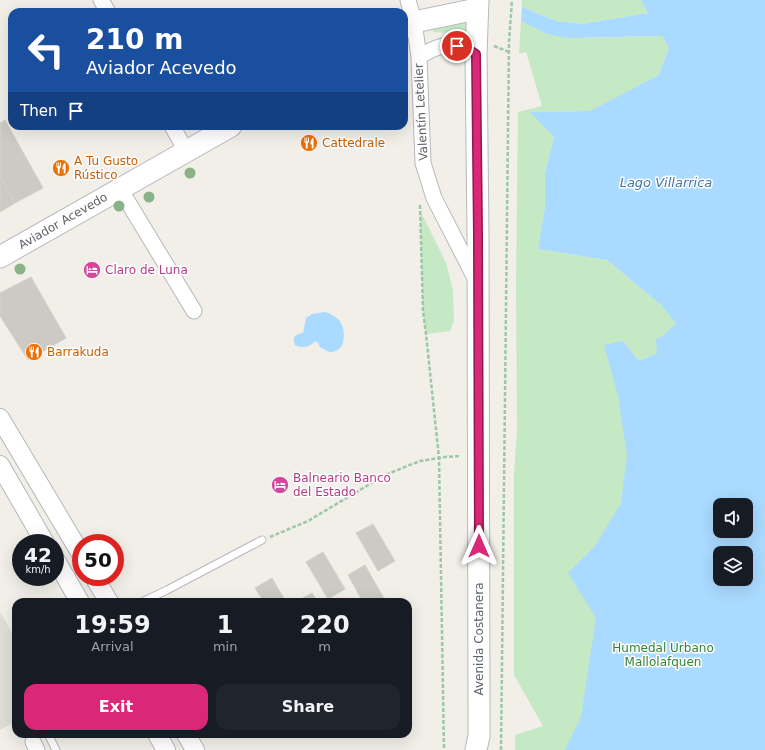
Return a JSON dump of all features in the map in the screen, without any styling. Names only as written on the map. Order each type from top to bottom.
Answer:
[{"type":"main road","points":[[409,25],[478,4]]},
{"type":"main road","name":"Avenida Costanera","points":[[475,749],[479,736],[479,455],[476,47],[478,4]]},
{"type":"main road","name":"Aviador Acevedo","points":[[0,257],[224,130]]},
{"type":"street","name":"Valentín Letelier","points":[[408,0],[409,25],[419,57],[423,163],[434,198],[478,285]]},
{"type":"street","points":[[419,57],[431,49],[444,45],[468,49],[476,47]]},
{"type":"street","points":[[174,130],[186,152]]},
{"type":"street","points":[[120,189],[194,311]]},
{"type":"street","points":[[0,418],[72,539]]},
{"type":"street","points":[[0,465],[40,534]]},
{"type":"street","points":[[64,574],[78,598]]},
{"type":"street","points":[[99,586],[107,598]]},
{"type":"street","points":[[159,738],[166,750]]},
{"type":"street","points":[[188,738],[195,750]]},
{"type":"lane","points":[[150,598],[192,578],[262,540]]},
{"type":"lane","points":[[50,738],[56,750]]},
{"type":"path","points":[[501,750],[509,52],[510,12],[512,0]]},
{"type":"path","points":[[476,47],[509,52]]},
{"type":"path","points":[[421,203],[423,311],[439,458],[444,750]]},
{"type":"path","points":[[262,540],[308,521],[385,475],[420,461],[479,455]]},
{"type":"shaded area","points":[[0,612],[12,633],[12,723],[0,730]]},
{"type":"green space","points":[[522,0],[641,0],[648,13],[582,24],[556,21],[522,7]]},
{"type":"green space","name":"Lago Villarrica","points":[[765,0],[765,750],[515,750],[515,735],[543,726],[514,675],[514,473],[517,430],[516,285],[518,112],[542,106],[526,52],[519,54],[521,21],[547,34],[594,38],[662,36],[669,48],[659,75],[595,109],[692,102]],"holes":[[[587,111],[667,312],[660,304],[607,260],[538,249],[545,207],[545,173],[554,137],[531,112]],[[623,341],[639,361],[657,353],[625,438],[618,396]]]},
{"type":"green space","points":[[473,17],[472,34],[433,32],[433,27]]},
{"type":"green space","points":[[420,210],[446,263],[453,290],[454,320],[450,331],[426,334],[423,311]]},
{"type":"water","name":"Lago Villarrica","points":[[641,0],[765,0],[765,750],[565,750],[581,717],[596,618],[568,573],[595,546],[621,503],[627,455],[618,396],[604,345],[623,341],[639,361],[657,353],[656,339],[663,336],[676,323],[660,304],[607,260],[538,249],[545,207],[545,173],[554,137],[530,112],[590,111],[659,75],[669,48],[662,36],[568,38],[547,34],[521,21],[522,7],[556,21],[582,24],[648,13]]},
{"type":"water","points":[[325,312],[332,315],[341,323],[344,333],[344,341],[340,348],[329,352],[320,347],[315,341],[306,347],[295,345],[294,337],[303,333],[306,318],[312,314]]},
{"type":"building","points":[[5,120],[8,125],[8,130],[11,130],[43,188],[15,203],[0,176],[0,123]]},
{"type":"building","points":[[0,176],[15,203],[0,212]]},
{"type":"building","points":[[31,277],[66,338],[28,360],[0,316],[0,293]]},
{"type":"building","points":[[373,524],[395,561],[378,571],[356,533]]},
{"type":"building","points":[[323,552],[345,589],[327,598],[306,562]]},
{"type":"building","points":[[365,565],[384,598],[361,598],[348,575]]},
{"type":"building","points":[[272,578],[284,598],[261,598],[255,588]]},
{"type":"building","points":[[312,593],[315,598],[303,598]]},
{"type":"place","name":"Cattedrale","points":[[309,143]]},
{"type":"place","name":"A Tu Gusto Rústico","points":[[61,168]]},
{"type":"place","name":"Claro de Luna","points":[[92,270]]},
{"type":"place","name":"Barrakuda","points":[[34,352]]},
{"type":"place","name":"Balneario Banco del Estado","points":[[280,485]]},
{"type":"route","points":[[457,46],[468,49],[476,54],[479,546]]},
{"type":"park label","name":"Humedal Urbano Mallolafquen","points":[[663,655]]}]
